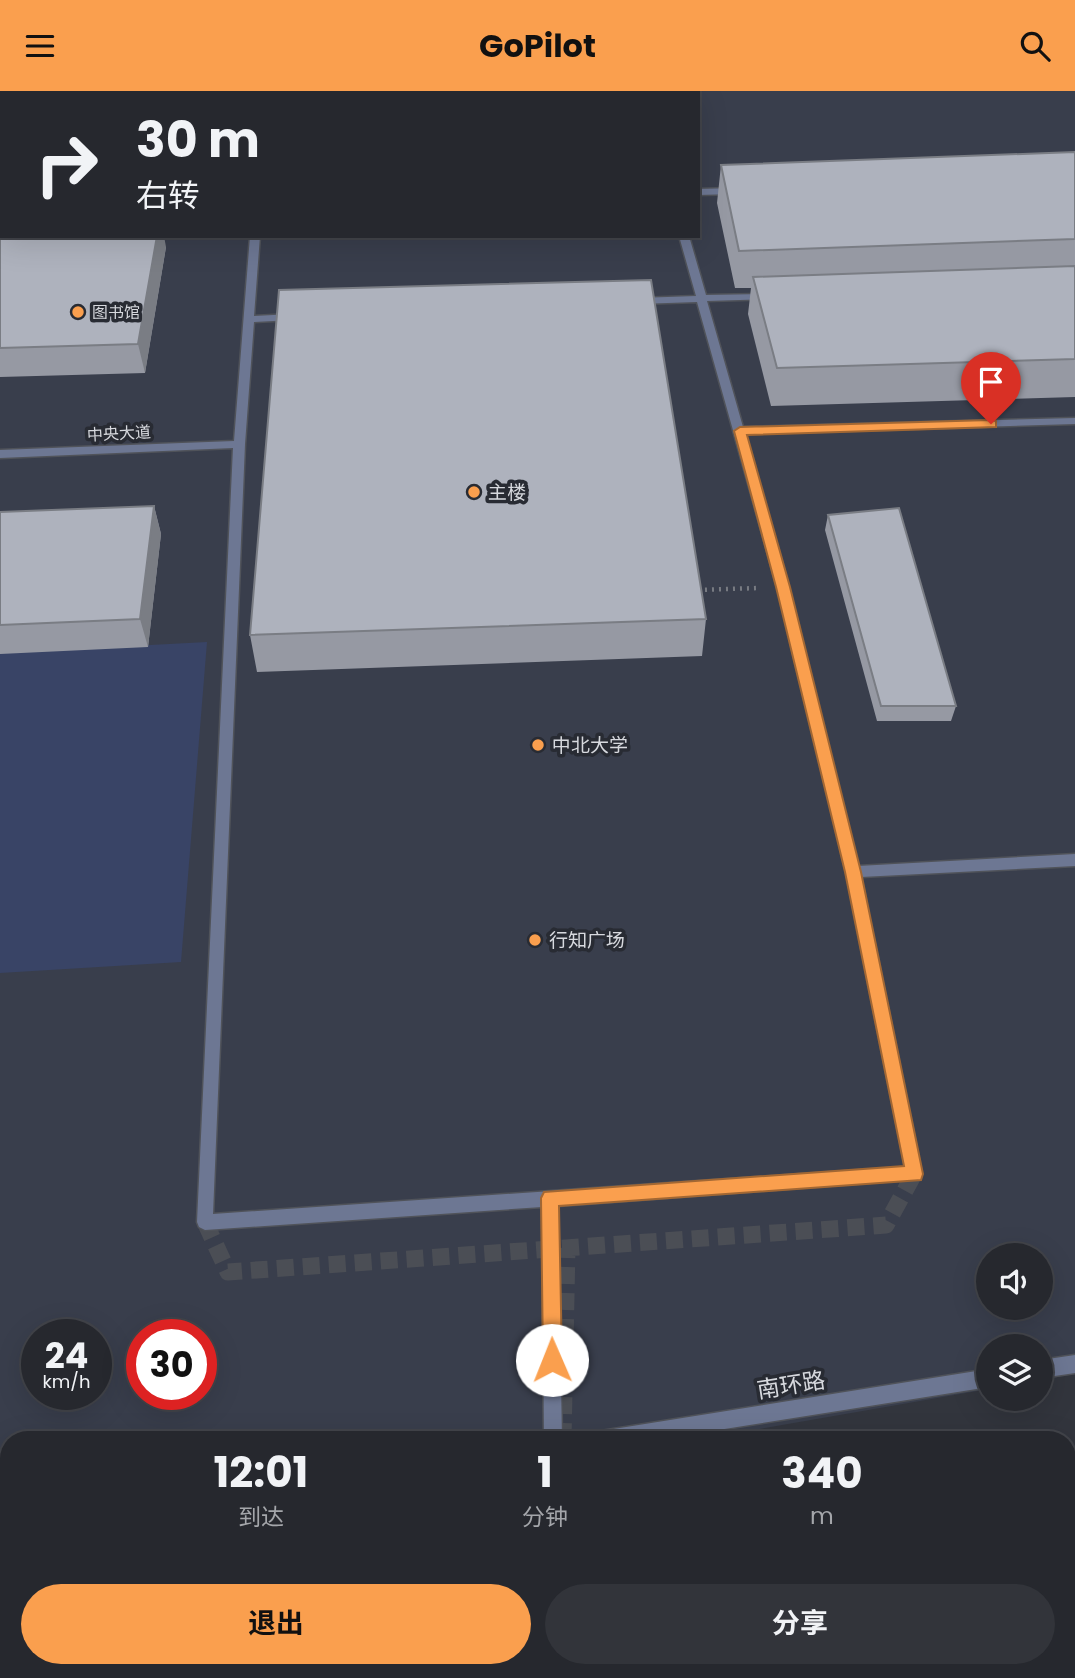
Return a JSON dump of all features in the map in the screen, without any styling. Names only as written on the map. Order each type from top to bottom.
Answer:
[{"type":"street","points":[[700,192],[740,190]]},
{"type":"street","points":[[255,238],[239,443],[205,1222],[914,1174],[853,872],[783,587],[685,238]]},
{"type":"street","points":[[633,302],[785,296]]},
{"type":"street","points":[[248,319],[303,317]]},
{"type":"street","points":[[740,431],[1075,421]]},
{"type":"street","name":"中央大道","points":[[0,454],[239,443]]},
{"type":"street","points":[[853,872],[1075,860]]},
{"type":"street","points":[[550,1198],[553,1431]]},
{"type":"street","points":[[1053,1367],[1075,1364]]},
{"type":"street","name":"南环路","points":[[657,1431],[976,1380]]},
{"type":"path","points":[[691,590],[783,587]]},
{"type":"shaded area","name":"中北大学","points":[[700,91],[1075,91],[1075,1374],[1053,1378],[1053,1334],[976,1334],[976,1391],[748,1431],[0,1431],[0,238],[700,238]]},
{"type":"shaded area","points":[[207,642],[181,962],[0,973],[0,653]]},
{"type":"building","points":[[1075,152],[1075,239],[739,251],[721,165]]},
{"type":"building","name":"图书馆","points":[[0,238],[157,238],[138,344],[0,348]]},
{"type":"building","points":[[1075,266],[1075,359],[777,368],[753,277]]},
{"type":"building","name":"主楼","points":[[651,280],[706,619],[250,635],[279,290]]},
{"type":"building","points":[[154,506],[140,619],[0,625],[0,512]]},
{"type":"building","points":[[899,508],[956,706],[881,706],[828,515]]},
{"type":"tunnel","points":[[205,1222],[228,1272],[886,1225],[914,1174]]},
{"type":"tunnel","points":[[563,1431],[567,1248]]},
{"type":"place","name":"图书馆","points":[[78,312]]},
{"type":"place","name":"主楼","points":[[474,492]]},
{"type":"place","name":"中北大学","points":[[538,745]]},
{"type":"place","name":"行知广场","points":[[535,940]]},
{"type":"route","points":[[552,1360],[550,1198],[914,1174],[853,872],[783,587],[740,431],[991,424]]}]
